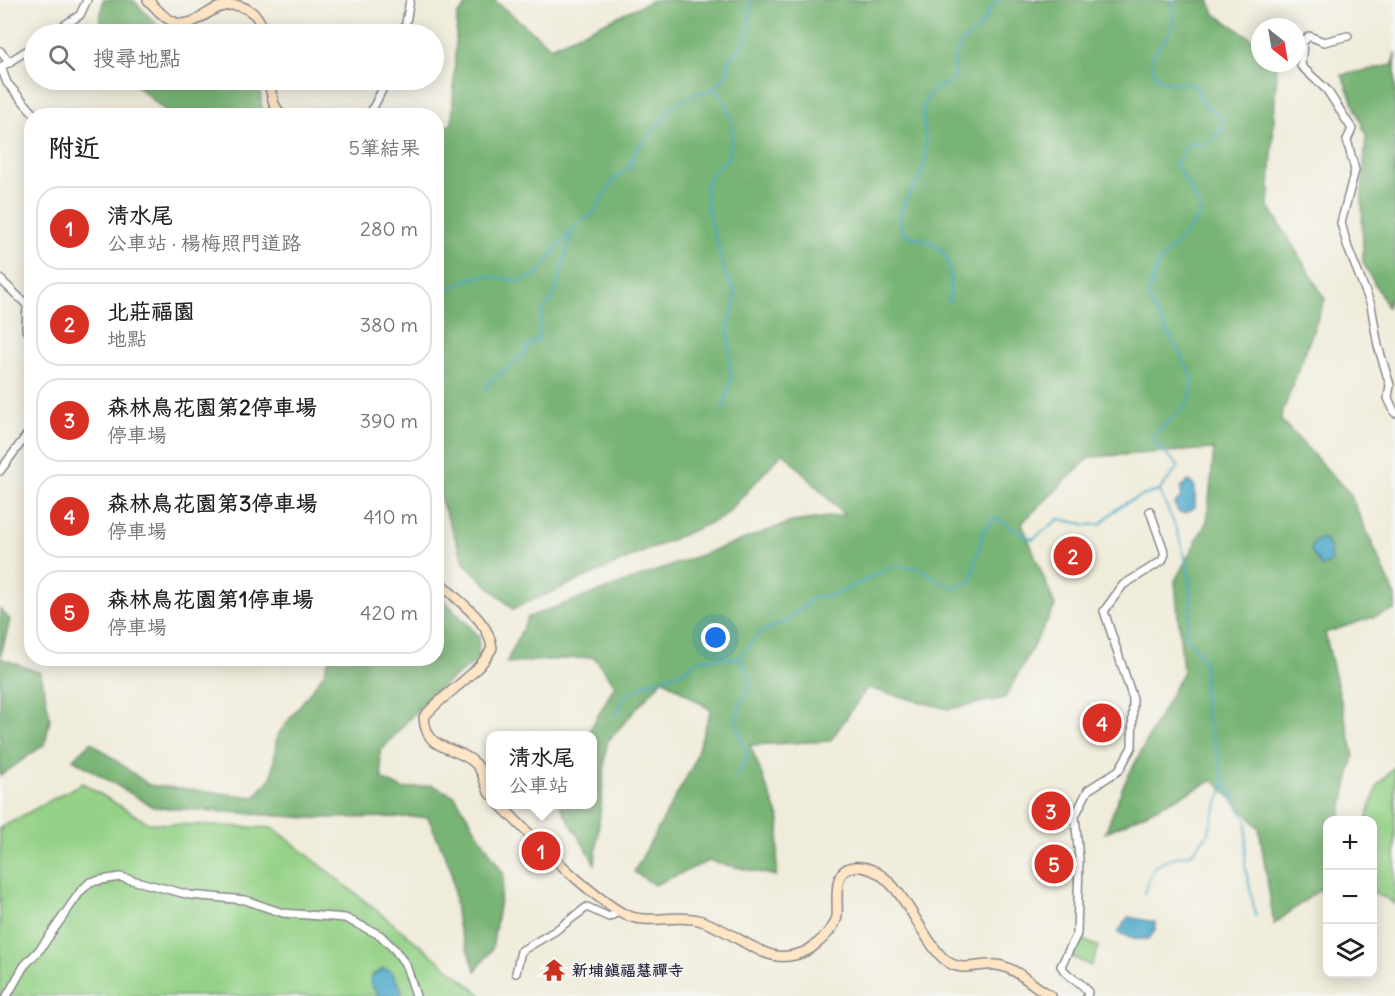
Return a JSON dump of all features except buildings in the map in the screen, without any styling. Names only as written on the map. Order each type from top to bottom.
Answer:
[{"type":"street","points":[[66,24],[80,15],[87,0]]},
{"type":"street","points":[[148,0],[168,19],[178,24],[195,21],[221,6],[250,9],[259,18],[260,24]]},
{"type":"street","points":[[406,24],[410,0]]},
{"type":"street","points":[[1348,36],[1324,42],[1309,36],[1303,42],[1301,66],[1327,90],[1352,129],[1347,140],[1356,170],[1341,223],[1348,248],[1371,305],[1378,346],[1390,385],[1388,398],[1395,413]]},
{"type":"street","points":[[0,51],[10,63]]},
{"type":"street","points":[[24,53],[0,67],[7,83],[29,108]]},
{"type":"street","points":[[270,90],[276,108]]},
{"type":"street","points":[[373,108],[382,90]]},
{"type":"street","points":[[0,279],[24,302]]},
{"type":"street","points":[[0,471],[24,439]]},
{"type":"street","points":[[1087,996],[1088,992],[1084,984],[1064,972],[1061,966],[1077,934],[1079,859],[1075,816],[1088,790],[1119,770],[1132,747],[1132,699],[1104,611],[1123,585],[1162,561],[1165,554],[1150,511]]},
{"type":"street","points":[[444,586],[481,623],[489,634],[492,648],[444,699],[431,708],[424,717],[424,728],[434,743],[460,754],[476,765],[486,786]]},
{"type":"street","points":[[504,809],[593,892],[620,911],[635,918],[688,918],[701,921],[773,955],[792,956],[813,947],[826,935],[837,918],[836,890],[839,880],[846,872],[862,867],[870,870],[901,896],[942,958],[953,966],[962,968],[995,964],[1006,967],[1051,996]]},
{"type":"street","points":[[7,996],[24,966],[41,948],[73,900],[85,887],[90,882],[120,877],[190,895],[245,900],[283,913],[345,918],[380,935],[395,950],[406,965],[416,996]]},
{"type":"street","points":[[516,972],[521,951],[555,931],[579,911],[587,908],[609,917],[620,911]]},
{"type":"green space","points":[[103,0],[133,0],[156,24],[99,24]]},
{"type":"green space","points":[[471,0],[494,0],[551,47],[653,0],[1209,0],[1215,14],[1251,38],[1251,72],[1276,72],[1269,206],[1325,299],[1280,419],[1350,494],[1395,595],[1395,610],[1325,633],[1354,756],[1340,816],[1323,816],[1323,887],[1274,924],[1259,828],[1214,780],[1105,833],[1123,786],[1183,671],[1175,581],[1207,521],[1214,449],[1090,457],[1022,523],[1055,606],[1005,698],[948,709],[867,688],[830,741],[750,745],[780,820],[776,876],[709,861],[655,885],[634,872],[692,767],[711,710],[663,679],[607,742],[595,864],[562,809],[597,809],[597,731],[589,731],[615,685],[594,657],[506,663],[528,617],[792,522],[844,515],[783,452],[724,517],[513,609],[465,564],[444,508],[444,127],[452,124],[457,16]]},
{"type":"green space","points":[[1395,52],[1395,285],[1387,307],[1363,262],[1362,194],[1366,135],[1342,75],[1393,65]]},
{"type":"green space","points":[[141,90],[260,90],[262,108],[162,108]]},
{"type":"green space","points":[[444,600],[479,636],[478,660],[432,693],[380,752],[382,779],[403,789],[432,785],[455,796],[504,875],[492,949],[476,971],[458,926],[451,869],[428,817],[311,818],[153,807],[73,759],[91,742],[149,785],[255,797],[272,776],[277,736],[325,672],[327,666],[444,666]]},
{"type":"green space","points":[[0,609],[10,620],[0,658]]},
{"type":"green space","points":[[0,658],[41,673],[50,719],[45,744],[0,776]]},
{"type":"green space","points":[[1395,766],[1395,905],[1377,895],[1377,816],[1367,816],[1378,785]]},
{"type":"green space","points":[[82,783],[148,823],[274,828],[483,996],[0,996],[0,828]]},
{"type":"green space","points":[[1081,939],[1099,947],[1091,966],[1072,957]]},
{"type":"water","points":[[1189,481],[1195,487],[1195,507],[1186,513],[1179,513],[1174,504],[1181,497],[1181,487]]},
{"type":"water","points":[[1323,538],[1329,546],[1331,561],[1322,568],[1311,551],[1314,542]]},
{"type":"water","points":[[1128,917],[1155,922],[1155,930],[1149,939],[1137,939],[1118,933]]},
{"type":"water","points":[[383,969],[391,971],[402,990],[401,996],[379,996],[371,985],[371,976]]},
{"type":"waterway","points":[[444,292],[465,280],[484,276],[522,281],[539,273],[557,247],[581,221],[593,214],[615,178],[630,167],[636,149],[671,108],[695,94],[716,88],[728,73],[728,61],[748,39],[751,0]]},
{"type":"waterway","points":[[949,302],[951,285],[947,260],[938,247],[926,240],[910,237],[904,233],[900,216],[904,204],[918,181],[925,161],[923,114],[927,98],[935,90],[954,80],[955,56],[962,42],[979,30],[989,11],[999,0]]},
{"type":"waterway","points":[[1144,893],[1154,867],[1172,858],[1191,854],[1207,835],[1225,783],[1204,706],[1204,660],[1185,634],[1191,598],[1186,561],[1181,542],[1159,491],[1179,466],[1150,439],[1188,404],[1194,381],[1147,298],[1158,264],[1198,219],[1200,206],[1176,164],[1187,144],[1206,144],[1222,132],[1223,118],[1203,103],[1197,88],[1190,83],[1168,83],[1157,78],[1153,68],[1153,55],[1172,28],[1174,0]]},
{"type":"waterway","points":[[716,88],[727,105],[732,123],[732,142],[727,159],[712,173],[706,185],[707,207],[726,277],[735,291],[734,308],[728,324],[731,379],[722,412]]},
{"type":"waterway","points":[[484,392],[489,382],[522,357],[528,346],[539,339],[542,312],[554,297],[571,235]]},
{"type":"waterway","points":[[617,715],[624,696],[643,685],[684,671],[699,659],[739,658],[759,633],[788,620],[815,597],[834,595],[894,566],[918,568],[954,588],[971,581],[983,531],[994,518],[1033,539],[1059,519],[1088,525],[1101,524],[1127,502],[1159,491]]},
{"type":"waterway","points":[[736,777],[748,757],[737,724],[741,703],[749,686],[749,679],[740,658]]},
{"type":"waterway","points":[[1225,783],[1247,822],[1245,866],[1256,916]]},
{"type":"place","name":"北莊福園","points":[[1073,556]]},
{"type":"place","name":"森林鳥花園第3停車場","points":[[1102,723]]},
{"type":"place","name":"森林鳥花園第2停車場","points":[[1051,811]]},
{"type":"place","name":"清水尾","points":[[541,851]]},
{"type":"place","name":"森林鳥花園第1停車場","points":[[1054,864]]},
{"type":"place","name":"新埔鎮福慧禪寺","points":[[554,970]]}]
